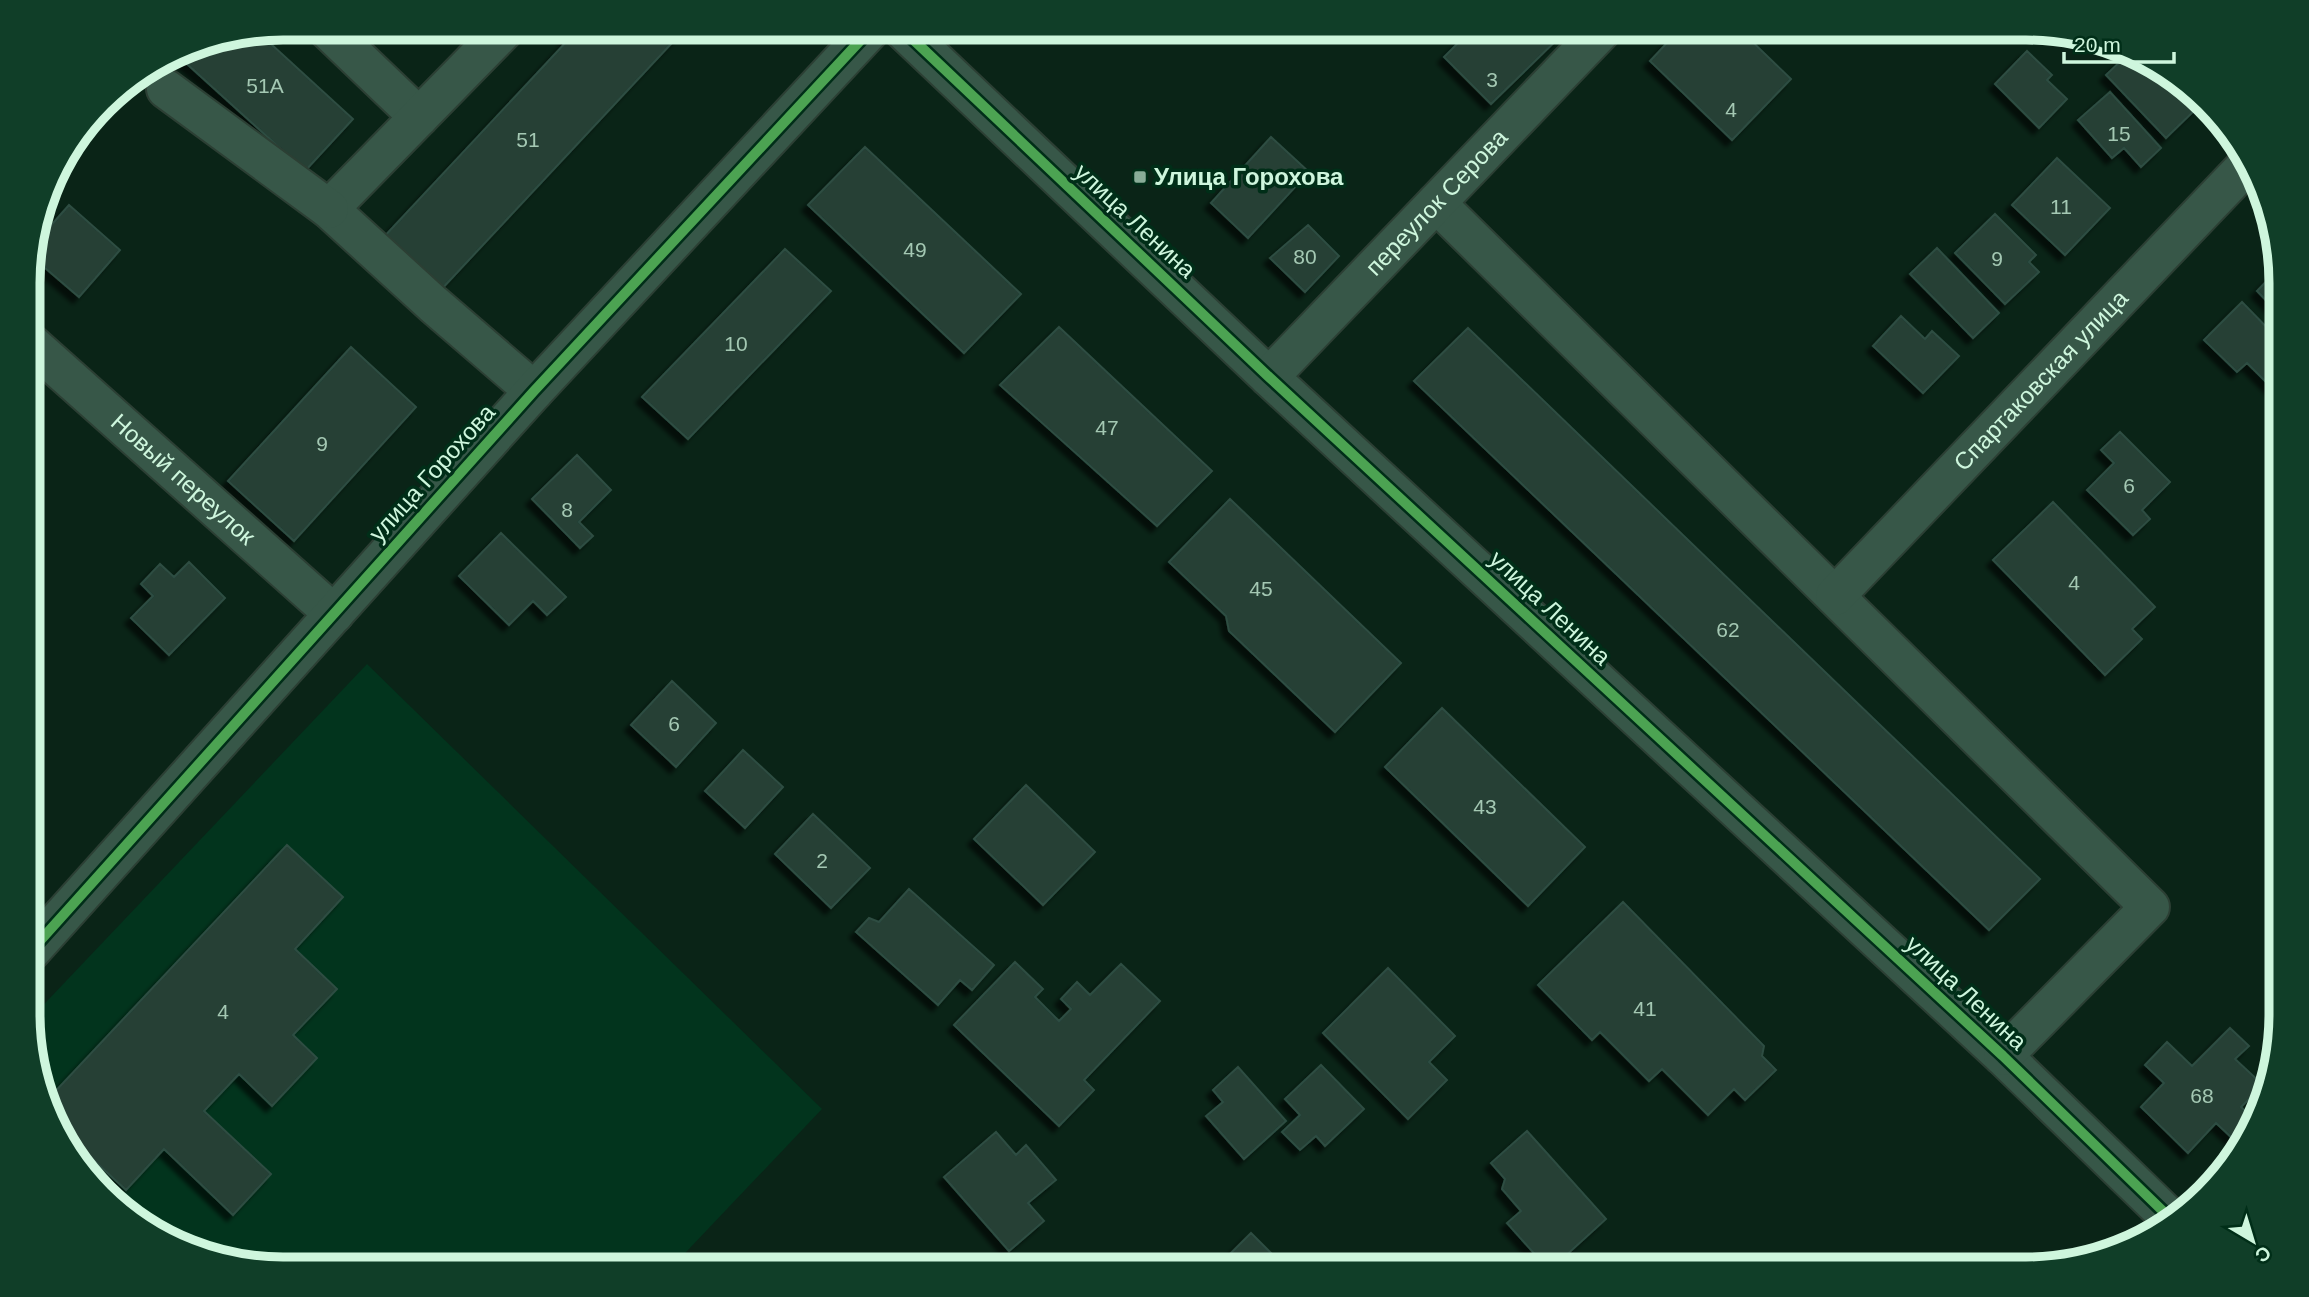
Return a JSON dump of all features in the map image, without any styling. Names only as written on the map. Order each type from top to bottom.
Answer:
[{"type":"street","name":"переулок Серова","points":[[1269,377],[1592,40]]},
{"type":"street","points":[[340,41],[419,117]]},
{"type":"street","points":[[329,209],[493,41]]},
{"type":"street","name":"улица Горохова","points":[[40,941],[534,391],[860,41]]},
{"type":"street","name":"улица Ленина","points":[[914,41],[1269,377],[2004,1056],[2164,1212]]},
{"type":"street","points":[[166,89],[329,209],[534,391]]},
{"type":"street","name":"Спартаковская улица","points":[[1835,596],[2241,171]]},
{"type":"street","points":[[1436,203],[2150,907],[2004,1056]]},
{"type":"street","name":"Новый переулок","points":[[40,352],[334,614]]},
{"type":"shaded area","points":[[367,664],[822,1109],[682,1257],[252,1255],[190,1238],[162,1224],[135,1206],[101,1174],[81,1149],[53,1092],[42,1045],[40,1008]]},
{"type":"building","points":[[1461,40],[1556,40],[1491,104],[1444,57]]},
{"type":"building","points":[[1670,40],[1751,40],[1791,79],[1732,140],[1650,61]]},
{"type":"building","points":[[268,41],[353,119],[305,171],[185,62],[236,45]]},
{"type":"building","points":[[567,41],[674,41],[438,293],[381,240]]},
{"type":"building","points":[[2027,51],[2052,75],[2047,80],[2067,99],[2039,128],[1995,84]]},
{"type":"building","points":[[2121,60],[2174,91],[2195,110],[2166,138],[2106,75]]},
{"type":"building","points":[[2110,92],[2161,148],[2141,167],[2124,148],[2112,158],[2078,120]]},
{"type":"building","points":[[1271,137],[1309,172],[1248,238],[1211,203]]},
{"type":"building","points":[[865,147],[1021,294],[964,353],[808,205]]},
{"type":"building","points":[[2057,158],[2110,208],[2065,255],[2012,205]]},
{"type":"building","points":[[69,205],[120,250],[79,297],[41,265],[46,231]]},
{"type":"building","points":[[1995,214],[2036,255],[2029,262],[2039,272],[2005,304],[1955,253]]},
{"type":"building","points":[[1308,225],[1339,256],[1305,292],[1270,258]]},
{"type":"building","points":[[1937,248],[1999,313],[1973,338],[1910,274]]},
{"type":"building","points":[[785,249],[831,291],[688,439],[642,397]]},
{"type":"building","points":[[2268,280],[2268,302],[2257,291]]},
{"type":"building","points":[[2242,302],[2268,329],[2268,384],[2247,363],[2237,372],[2204,340]]},
{"type":"building","points":[[1901,316],[1925,339],[1932,331],[1959,356],[1923,393],[1873,346]]},
{"type":"building","points":[[1059,327],[1212,471],[1157,526],[1000,385]]},
{"type":"building","points":[[1468,328],[2040,879],[1989,930],[1414,381]]},
{"type":"building","points":[[351,347],[416,407],[294,541],[228,481]]},
{"type":"building","points":[[2120,432],[2170,482],[2142,510],[2150,519],[2133,535],[2087,490],[2114,463],[2101,450]]},
{"type":"building","points":[[577,455],[611,490],[579,522],[593,536],[580,548],[532,499]]},
{"type":"building","points":[[1230,499],[1401,663],[1335,732],[1229,631],[1226,616],[1169,562]]},
{"type":"building","points":[[2053,502],[2155,607],[2132,629],[2142,639],[2105,675],[1993,560]]},
{"type":"building","points":[[501,533],[566,597],[547,615],[533,601],[509,625],[459,576]]},
{"type":"building","points":[[189,562],[225,598],[169,655],[131,618],[153,596],[141,584],[160,564],[174,577]]},
{"type":"building","points":[[672,681],[716,723],[676,767],[631,725]]},
{"type":"building","points":[[1442,708],[1585,847],[1528,906],[1385,767]]},
{"type":"building","points":[[743,750],[783,787],[745,828],[705,791]]},
{"type":"building","points":[[1026,785],[1095,852],[1043,905],[974,839]]},
{"type":"building","points":[[813,814],[870,868],[831,908],[775,854]]},
{"type":"building","points":[[287,845],[343,897],[295,949],[337,989],[293,1035],[317,1058],[272,1106],[239,1074],[204,1111],[271,1174],[233,1215],[164,1149],[126,1190],[80,1148],[54,1093]]},
{"type":"building","points":[[909,889],[994,965],[972,990],[960,980],[938,1005],[856,932],[869,918],[879,922]]},
{"type":"building","points":[[1623,902],[1764,1046],[1762,1056],[1776,1070],[1745,1100],[1734,1089],[1708,1115],[1662,1069],[1649,1081],[1600,1032],[1592,1040],[1538,985]]},
{"type":"building","points":[[1015,962],[1043,989],[1035,997],[1059,1021],[1071,1009],[1061,999],[1077,982],[1090,995],[1121,964],[1160,1001],[1084,1080],[1094,1090],[1059,1126],[954,1025]]},
{"type":"building","points":[[1388,968],[1455,1036],[1429,1062],[1447,1080],[1408,1119],[1323,1033]]},
{"type":"building","points":[[2230,1028],[2249,1046],[2235,1059],[2259,1081],[2256,1092],[2241,1107],[2247,1113],[2232,1138],[2216,1123],[2188,1153],[2141,1107],[2164,1083],[2145,1065],[2167,1042],[2192,1066]]},
{"type":"building","points":[[1321,1065],[1364,1109],[1325,1146],[1316,1136],[1300,1150],[1282,1132],[1300,1115],[1285,1099]]},
{"type":"building","points":[[1238,1067],[1286,1121],[1244,1159],[1206,1116],[1223,1102],[1213,1090]]},
{"type":"building","points":[[1527,1131],[1606,1219],[1565,1256],[1537,1256],[1507,1223],[1521,1211],[1502,1189],[1505,1179],[1491,1163]]},
{"type":"building","points":[[996,1132],[1016,1155],[1026,1145],[1056,1180],[1028,1203],[1044,1221],[1009,1251],[944,1177]]},
{"type":"building","points":[[1251,1233],[1274,1256],[1228,1256]]},
{"type":"cycle path","points":[[40,941],[534,391],[860,41]]},
{"type":"cycle path","points":[[914,41],[1269,377],[2003,1056],[2164,1212]]},
{"type":"place","name":"Улица Горохова","points":[[1140,177]]}]
